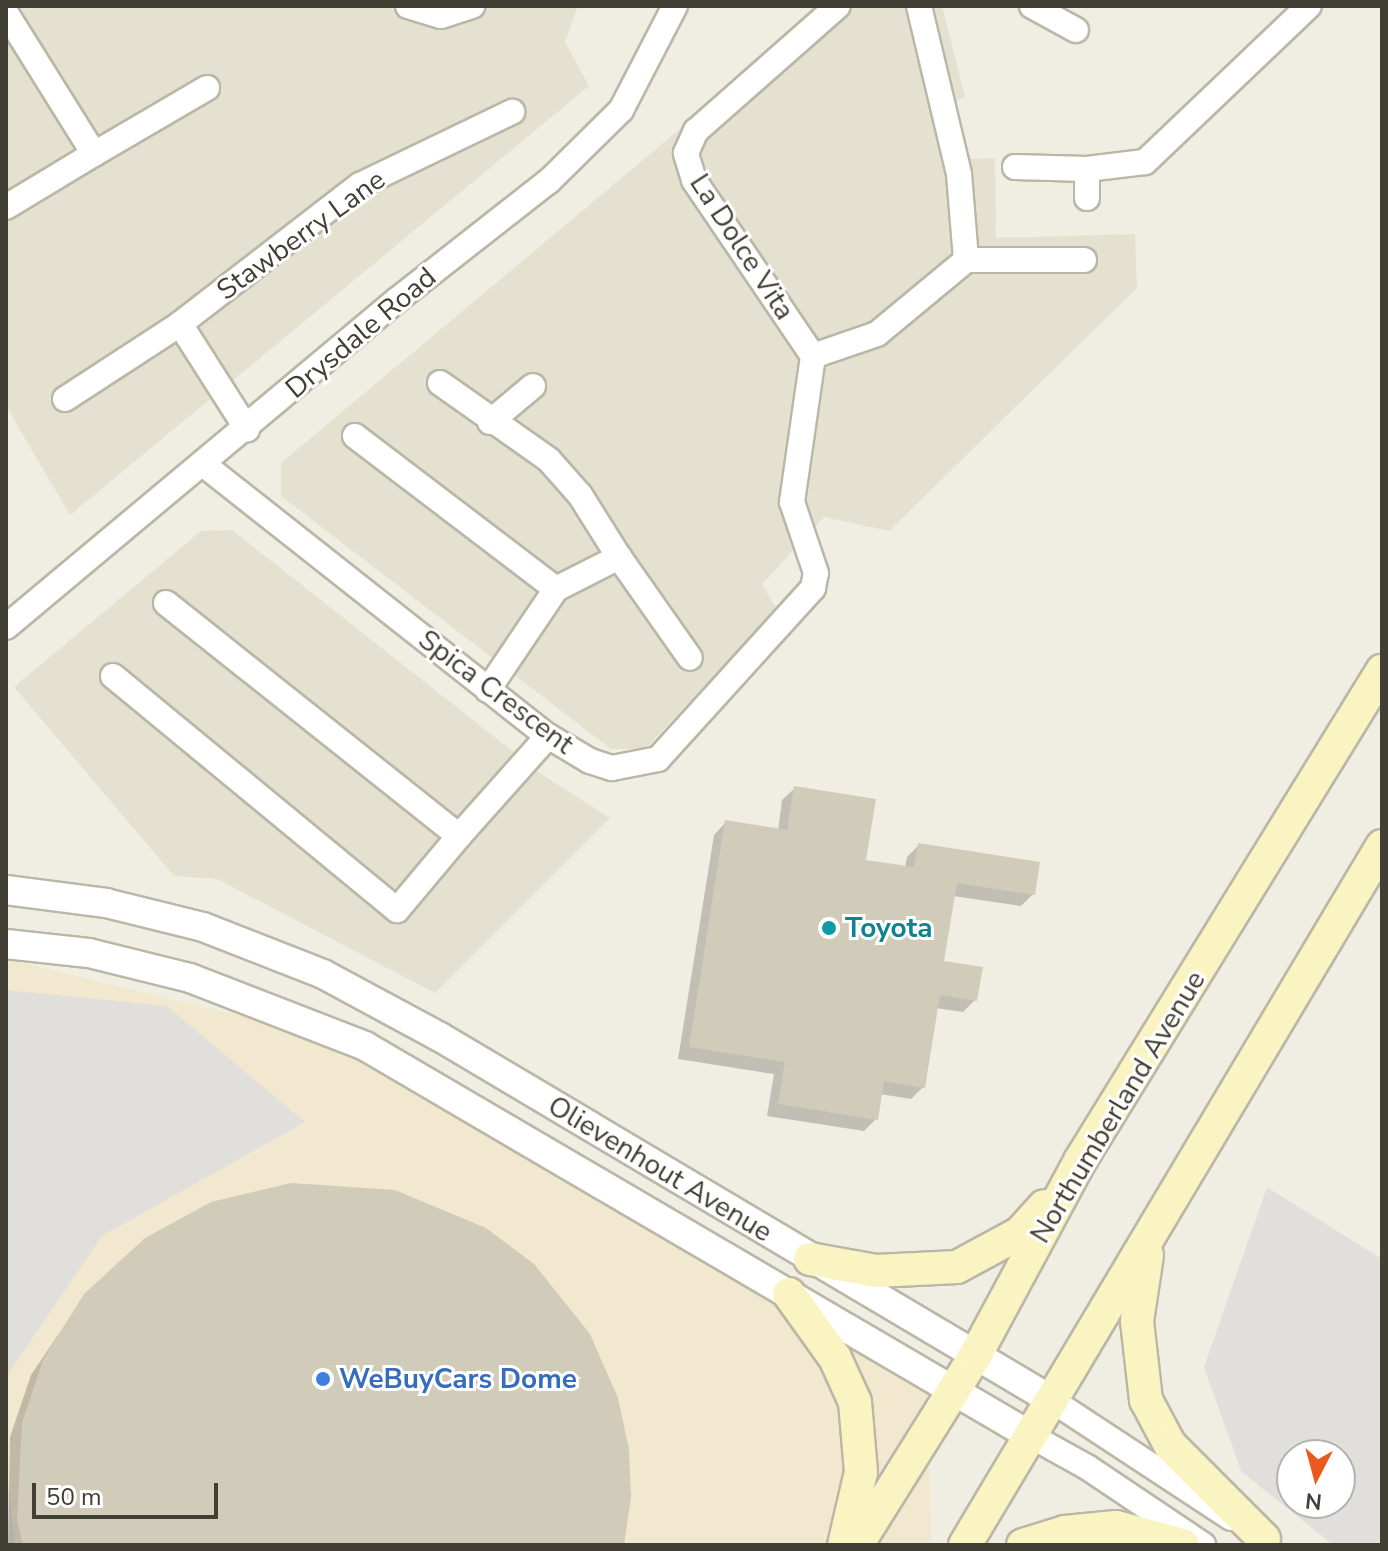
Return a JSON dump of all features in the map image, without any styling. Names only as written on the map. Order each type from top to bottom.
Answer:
[{"type":"main road","name":"Northumberland Avenue","points":[[857,1545],[954,1394],[1080,1161],[1382,671]]},
{"type":"main road","points":[[965,1545],[1382,846]]},
{"type":"main road","points":[[810,1259],[876,1271],[957,1267],[1020,1233],[1080,1161]]},
{"type":"main road","points":[[1149,1240],[1137,1321],[1146,1400],[1170,1445],[1268,1542]]},
{"type":"main road","points":[[789,1294],[835,1358],[855,1402],[861,1472],[844,1545]]},
{"type":"main road","points":[[1023,1545],[1065,1532],[1116,1527],[1183,1545]]},
{"type":"street","points":[[14,6],[6,12],[94,154]]},
{"type":"street","points":[[408,6],[441,16],[472,6]]},
{"type":"street","name":"Drysdale Road","points":[[6,627],[597,136],[638,82],[675,6]]},
{"type":"street","name":"La Dolce Vita","points":[[813,356],[694,180],[686,153],[696,131],[838,6]]},
{"type":"street","points":[[919,6],[959,174],[966,260]]},
{"type":"street","points":[[1032,6],[1076,30]]},
{"type":"street","points":[[1015,167],[1087,169],[1145,162],[1309,6]]},
{"type":"street","points":[[6,207],[207,88]]},
{"type":"street","name":"Stawberry Lane","points":[[65,399],[180,324],[360,185],[512,112]]},
{"type":"street","points":[[1087,169],[1087,198]]},
{"type":"street","points":[[813,356],[877,334],[966,260],[1084,260]]},
{"type":"street","points":[[180,324],[247,429]]},
{"type":"street","name":"Spica Crescent","points":[[203,464],[548,736],[612,768],[658,759],[813,588],[815,561],[792,502],[813,356]]},
{"type":"street","points":[[440,383],[566,477],[690,658]]},
{"type":"street","points":[[490,422],[533,386]]},
{"type":"street","points":[[355,436],[556,589]]},
{"type":"street","points":[[488,690],[556,589],[619,557]]},
{"type":"street","points":[[166,603],[459,836]]},
{"type":"street","points":[[113,676],[397,910],[548,736]]},
{"type":"street","name":"Olievenhout Avenue","points":[[6,890],[106,903],[203,927],[323,974],[440,1037],[1053,1401],[1268,1542]]},
{"type":"street","name":"Olievenhout Avenue","points":[[6,944],[89,953],[190,978],[365,1046],[954,1394],[1087,1467],[1203,1545]]},
{"type":"street","points":[[6,961],[47,948]]},
{"type":"shaded area","points":[[6,6],[578,6],[565,42],[589,86],[70,515],[6,406]]},
{"type":"shaded area","points":[[827,6],[942,6],[965,97],[954,101],[970,159],[995,158],[996,238],[1135,234],[1137,288],[889,531],[824,517],[762,584],[777,609],[645,749],[611,749],[281,496],[281,463]]},
{"type":"shaded area","points":[[232,530],[544,776],[610,818],[435,993],[217,879],[174,876],[14,687],[201,531]]},
{"type":"shaded area","points":[[6,959],[307,1032],[928,1392],[931,1545],[6,1545]]},
{"type":"shaded area","points":[[6,990],[167,1006],[305,1122],[102,1236],[6,1377]]},
{"type":"shaded area","points":[[1267,1187],[1382,1259],[1382,1545],[1333,1545],[1301,1519],[1356,1519],[1356,1439],[1276,1439],[1276,1499],[1241,1471],[1204,1367]]},
{"type":"shaded area","points":[[6,1462],[15,1545],[6,1545]]},
{"type":"building","name":"Toyota","points":[[794,786],[876,799],[866,860],[914,867],[918,843],[1040,862],[1035,895],[957,883],[944,961],[983,967],[977,1001],[940,995],[925,1088],[884,1081],[878,1120],[778,1104],[785,1062],[689,1047],[725,820],[787,830]]},
{"type":"building","name":"WeBuyCars Dome","points":[[291,1183],[395,1190],[486,1228],[534,1264],[590,1334],[618,1398],[629,1449],[631,1498],[624,1545],[23,1545],[17,1520],[22,1423],[43,1360],[84,1294],[145,1238],[211,1202]]},
{"type":"place","name":"Toyota","points":[[829,928]]},
{"type":"place","name":"WeBuyCars Dome","points":[[323,1379]]}]
